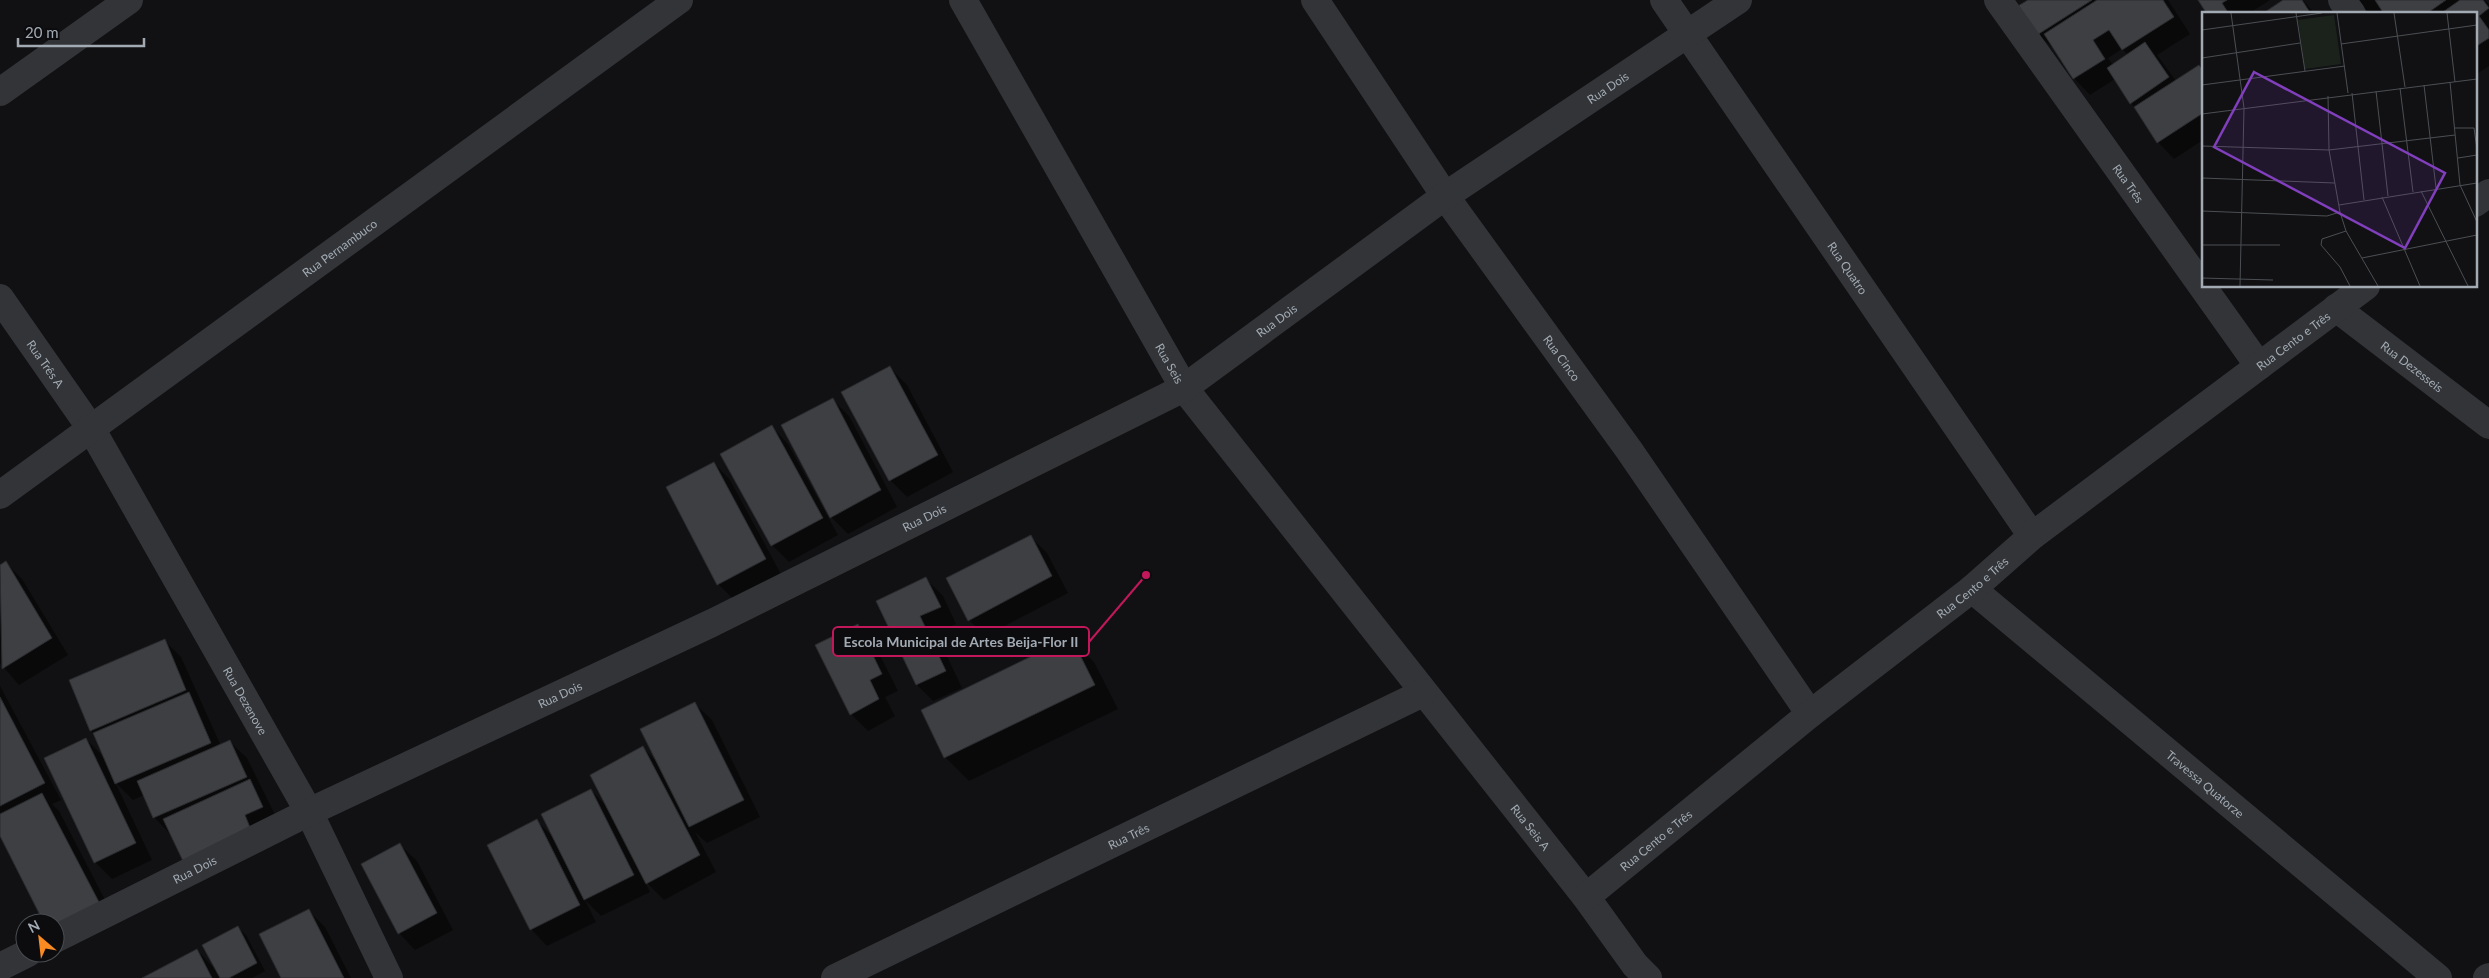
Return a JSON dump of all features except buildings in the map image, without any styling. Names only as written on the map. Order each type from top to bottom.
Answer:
[{"type":"street","points":[[0,92],[129,0]]},
{"type":"street","name":"Rua Pernambuco","points":[[0,496],[678,0]]},
{"type":"street","name":"Rua Seis","points":[[963,0],[1184,388],[1423,693]]},
{"type":"street","name":"Rua Cinco","points":[[1315,0],[1445,196],[1629,450],[1810,714]]},
{"type":"street","name":"Rua Quatro","points":[[1664,0],[2032,536]]},
{"type":"street","name":"Rua Dois","points":[[65,934],[309,812],[712,623],[1184,388],[1445,196],[1738,0]]},
{"type":"street","name":"Rua Três","points":[[1998,0],[2202,286]]},
{"type":"street","points":[[2342,0],[2351,12]]},
{"type":"street","name":"Rua Três","points":[[2203,288],[2259,366]]},
{"type":"street","name":"Rua Cento e Três","points":[[1586,897],[1810,714],[1972,589],[2032,536],[2363,288]]},
{"type":"street","name":"Rua Três A","points":[[0,298],[92,430]]},
{"type":"street","name":"Rua Dezesseis","points":[[2336,308],[2489,425]]},
{"type":"street","name":"Rua Dezenove","points":[[92,430],[309,812],[389,978]]},
{"type":"street","name":"Travessa Quatorze","points":[[1972,589],[2438,978]]},
{"type":"street","name":"Rua Três","points":[[835,978],[1423,693]]},
{"type":"street","name":"Rua Seis A","points":[[1423,693],[1586,897],[1636,974]]},
{"type":"street","points":[[0,967],[15,960]]},
{"type":"place","name":"Escola Municipal de Artes Beija-Flor II","points":[[1146,575]]}]
